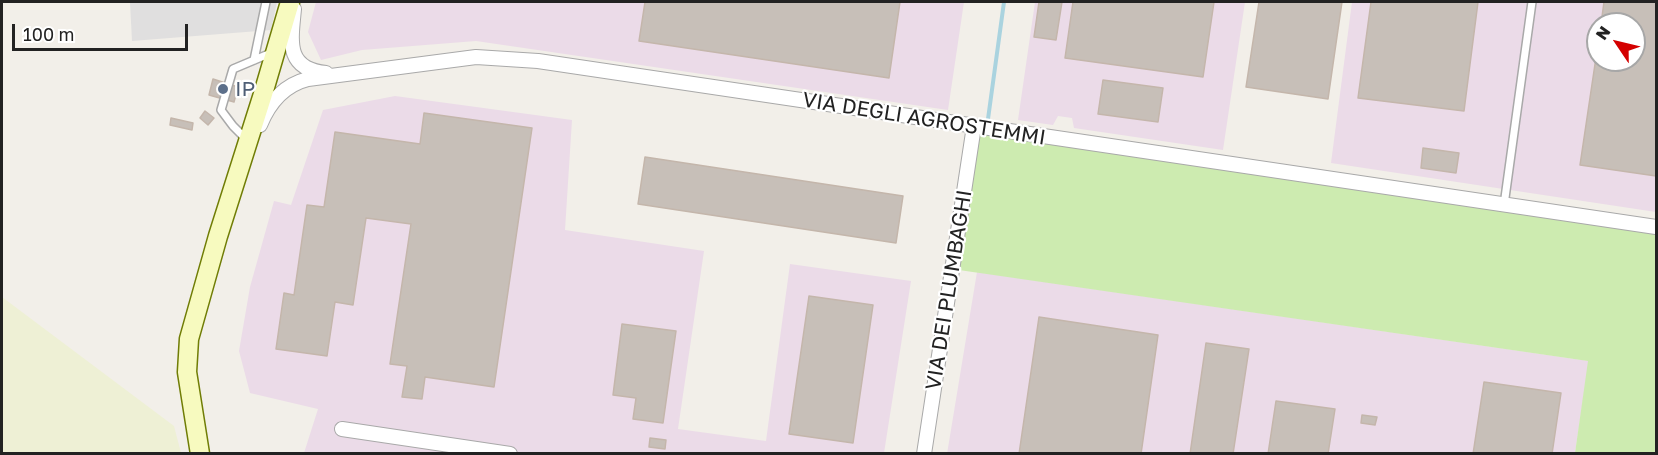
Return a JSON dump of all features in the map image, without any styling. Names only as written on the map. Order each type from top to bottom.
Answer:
[{"type":"main road","points":[[200,453],[187,372],[187,350],[194,317],[231,191],[290,2]]},
{"type":"street","name":"VIA DEGLI AGROSTEMMI","points":[[295,2],[292,42],[296,60],[314,72],[343,74]]},
{"type":"street","name":"VIA DEGLI AGROSTEMMI","points":[[231,191],[264,116],[276,98],[291,86],[302,81],[343,74],[476,57],[538,61],[1656,227]]},
{"type":"street","name":"VIA DEI PLUMBAGHI","points":[[924,453],[974,126]]},
{"type":"street","points":[[342,429],[510,453]]},
{"type":"lane","points":[[254,60],[266,2]]},
{"type":"lane","points":[[1504,205],[1532,2]]},
{"type":"lane","points":[[248,141],[221,110],[233,69],[276,50]]},
{"type":"shaded area","points":[[130,2],[277,2],[271,30],[132,41]]},
{"type":"shaded area","points":[[316,2],[964,2],[948,110],[476,41],[362,50],[321,60],[308,32]]},
{"type":"shaded area","points":[[1035,2],[1245,2],[1223,150],[1074,128],[1072,118],[1058,116],[1053,125],[1018,120]]},
{"type":"shaded area","points":[[1352,2],[1656,2],[1656,212],[1331,163]]},
{"type":"shaded area","points":[[395,96],[572,120],[565,230],[704,251],[678,429],[766,441],[790,264],[911,281],[884,453],[304,453],[318,409],[250,393],[239,351],[250,287],[274,201],[291,205],[323,110]]},
{"type":"shaded area","points":[[977,272],[1589,361],[1575,453],[947,454]]},
{"type":"green space","points":[[974,126],[1656,227],[1656,453],[1575,453],[1588,361],[952,269]]},
{"type":"green space","points":[[2,297],[174,426],[181,453],[2,453]]},
{"type":"building","points":[[645,2],[900,2],[889,78],[639,41]]},
{"type":"building","points":[[1039,2],[1062,2],[1056,40],[1034,37]]},
{"type":"building","points":[[1073,2],[1214,2],[1203,77],[1065,58]]},
{"type":"building","points":[[1259,2],[1342,2],[1328,99],[1246,87]]},
{"type":"building","points":[[1371,2],[1478,2],[1464,111],[1358,98]]},
{"type":"building","points":[[1604,2],[1656,2],[1656,176],[1580,165],[1594,72],[1646,72],[1646,12],[1603,12]]},
{"type":"building","points":[[213,79],[238,87],[234,102],[209,95]]},
{"type":"building","points":[[1103,80],[1163,88],[1158,122],[1098,114]]},
{"type":"building","points":[[205,111],[214,118],[208,125],[200,118]]},
{"type":"building","points":[[424,113],[532,128],[494,387],[425,377],[422,399],[402,397],[407,366],[390,364],[411,224],[366,218],[353,305],[335,302],[327,356],[276,349],[284,293],[294,295],[307,205],[324,207],[335,132],[420,144]]},
{"type":"building","points":[[171,118],[193,123],[192,130],[170,125]]},
{"type":"building","points":[[1423,148],[1459,153],[1456,173],[1421,168]]},
{"type":"building","points":[[645,157],[903,196],[896,243],[638,204]]},
{"type":"building","points":[[809,296],[873,305],[853,443],[789,434]]},
{"type":"building","points":[[1039,317],[1158,335],[1141,454],[1019,454]]},
{"type":"building","points":[[622,324],[676,331],[663,423],[633,419],[636,398],[613,395]]},
{"type":"building","points":[[1206,343],[1249,349],[1233,454],[1190,454]]},
{"type":"building","points":[[1484,382],[1561,393],[1552,454],[1473,454]]},
{"type":"building","points":[[1276,401],[1335,409],[1328,454],[1268,454]]},
{"type":"building","points":[[1362,415],[1377,417],[1375,425],[1361,423]]},
{"type":"building","points":[[650,438],[666,440],[665,449],[649,447]]},
{"type":"waterway","points":[[988,119],[1004,2]]},
{"type":"place","name":"IP","points":[[223,89]]}]
